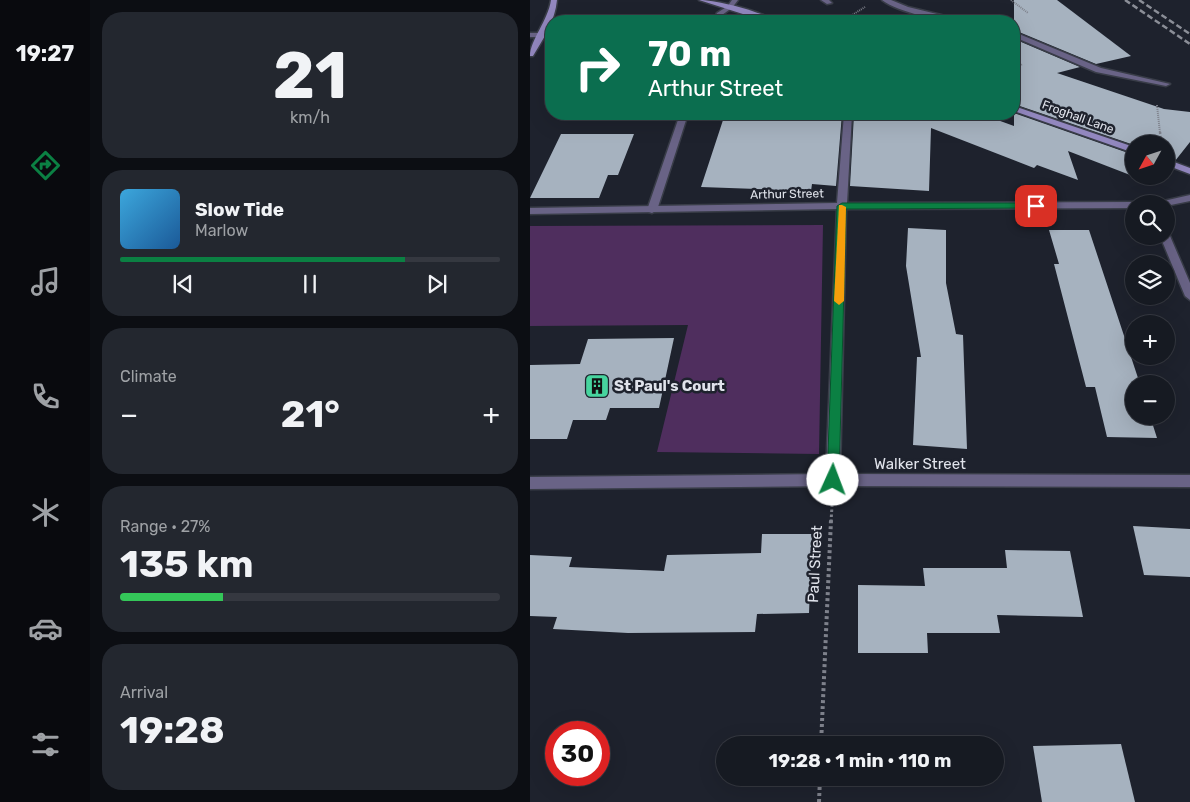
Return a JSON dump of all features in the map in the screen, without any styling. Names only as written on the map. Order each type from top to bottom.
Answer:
[{"type":"street","points":[[702,0],[753,15]]},
{"type":"street","points":[[719,15],[730,7],[735,0]]},
{"type":"street","points":[[884,0],[906,9],[934,15]]},
{"type":"street","points":[[551,15],[556,3]]},
{"type":"street","points":[[530,54],[545,28]]},
{"type":"street","points":[[530,35],[542,35]]},
{"type":"street","points":[[1020,37],[1099,70],[1166,84]]},
{"type":"street","name":"Froghall Lane","points":[[1020,110],[1125,147]]},
{"type":"street","points":[[652,210],[682,120]]},
{"type":"street","points":[[833,480],[842,206],[848,120]]},
{"type":"street","points":[[1175,165],[1190,171]]},
{"type":"street","points":[[1175,201],[1190,198]]},
{"type":"street","name":"Arthur Street","points":[[530,211],[842,206],[1125,205]]},
{"type":"street","points":[[1169,245],[1190,296]]},
{"type":"street","name":"Walker Street","points":[[530,483],[833,480],[1190,481]]},
{"type":"path","points":[[851,15],[867,5]]},
{"type":"path","points":[[1154,82],[1161,135]]},
{"type":"path","name":"Paul Street","points":[[822,736],[833,480]]},
{"type":"path","points":[[819,802],[820,786]]},
{"type":"shaded area","points":[[823,225],[819,454],[657,452],[688,325],[530,326],[530,226]]},
{"type":"building","points":[[1014,0],[1057,0],[1131,56],[1096,64],[1020,32],[1020,15],[1014,15]]},
{"type":"building","points":[[1020,42],[1080,67],[1057,73],[1164,109],[1190,112],[1190,142],[1175,161],[1175,135],[1125,135],[1125,142],[1020,106]]},
{"type":"building","points":[[1020,115],[1125,152],[1125,173],[1068,151],[1078,180],[1037,165],[1034,168],[931,128],[929,191],[850,186],[854,120],[998,120],[1014,126],[1014,120],[1020,120]]},
{"type":"building","points":[[723,120],[842,120],[836,186],[812,184],[811,191],[701,187]]},
{"type":"building","points":[[561,134],[634,134],[618,175],[608,175],[599,198],[530,198]]},
{"type":"building","points":[[908,228],[946,230],[946,283],[956,334],[963,335],[967,449],[913,445],[917,357],[921,357],[906,266]]},
{"type":"building","points":[[1049,230],[1089,230],[1125,339],[1125,365],[1134,365],[1137,375],[1125,375],[1125,425],[1153,425],[1157,438],[1107,437],[1095,387],[1086,387],[1054,264],[1059,264]]},
{"type":"building","name":"St Paul's Court","points":[[674,338],[659,408],[610,408],[606,420],[573,420],[567,439],[530,439],[530,365],[580,364],[588,339]]},
{"type":"building","points":[[1133,526],[1190,529],[1190,577],[1144,575]]},
{"type":"building","points":[[762,534],[812,534],[809,613],[757,614],[755,632],[628,633],[553,629],[557,617],[530,616],[530,555],[572,557],[569,567],[664,571],[667,555],[761,553]]},
{"type":"building","points":[[1005,550],[1070,551],[1083,617],[997,615],[1000,633],[927,633],[928,653],[858,653],[858,585],[925,586],[923,568],[1007,568]]},
{"type":"building","points":[[1121,744],[1135,802],[1042,802],[1033,746]]},
{"type":"railway","points":[[1125,0],[1190,44]]},
{"type":"railway","points":[[1139,0],[1190,34]]},
{"type":"slow traffic","points":[[839,301],[842,207]]},
{"type":"place","name":"St Paul's Court","points":[[597,386]]},
{"type":"route","points":[[833,480],[842,206],[1036,206]]}]
